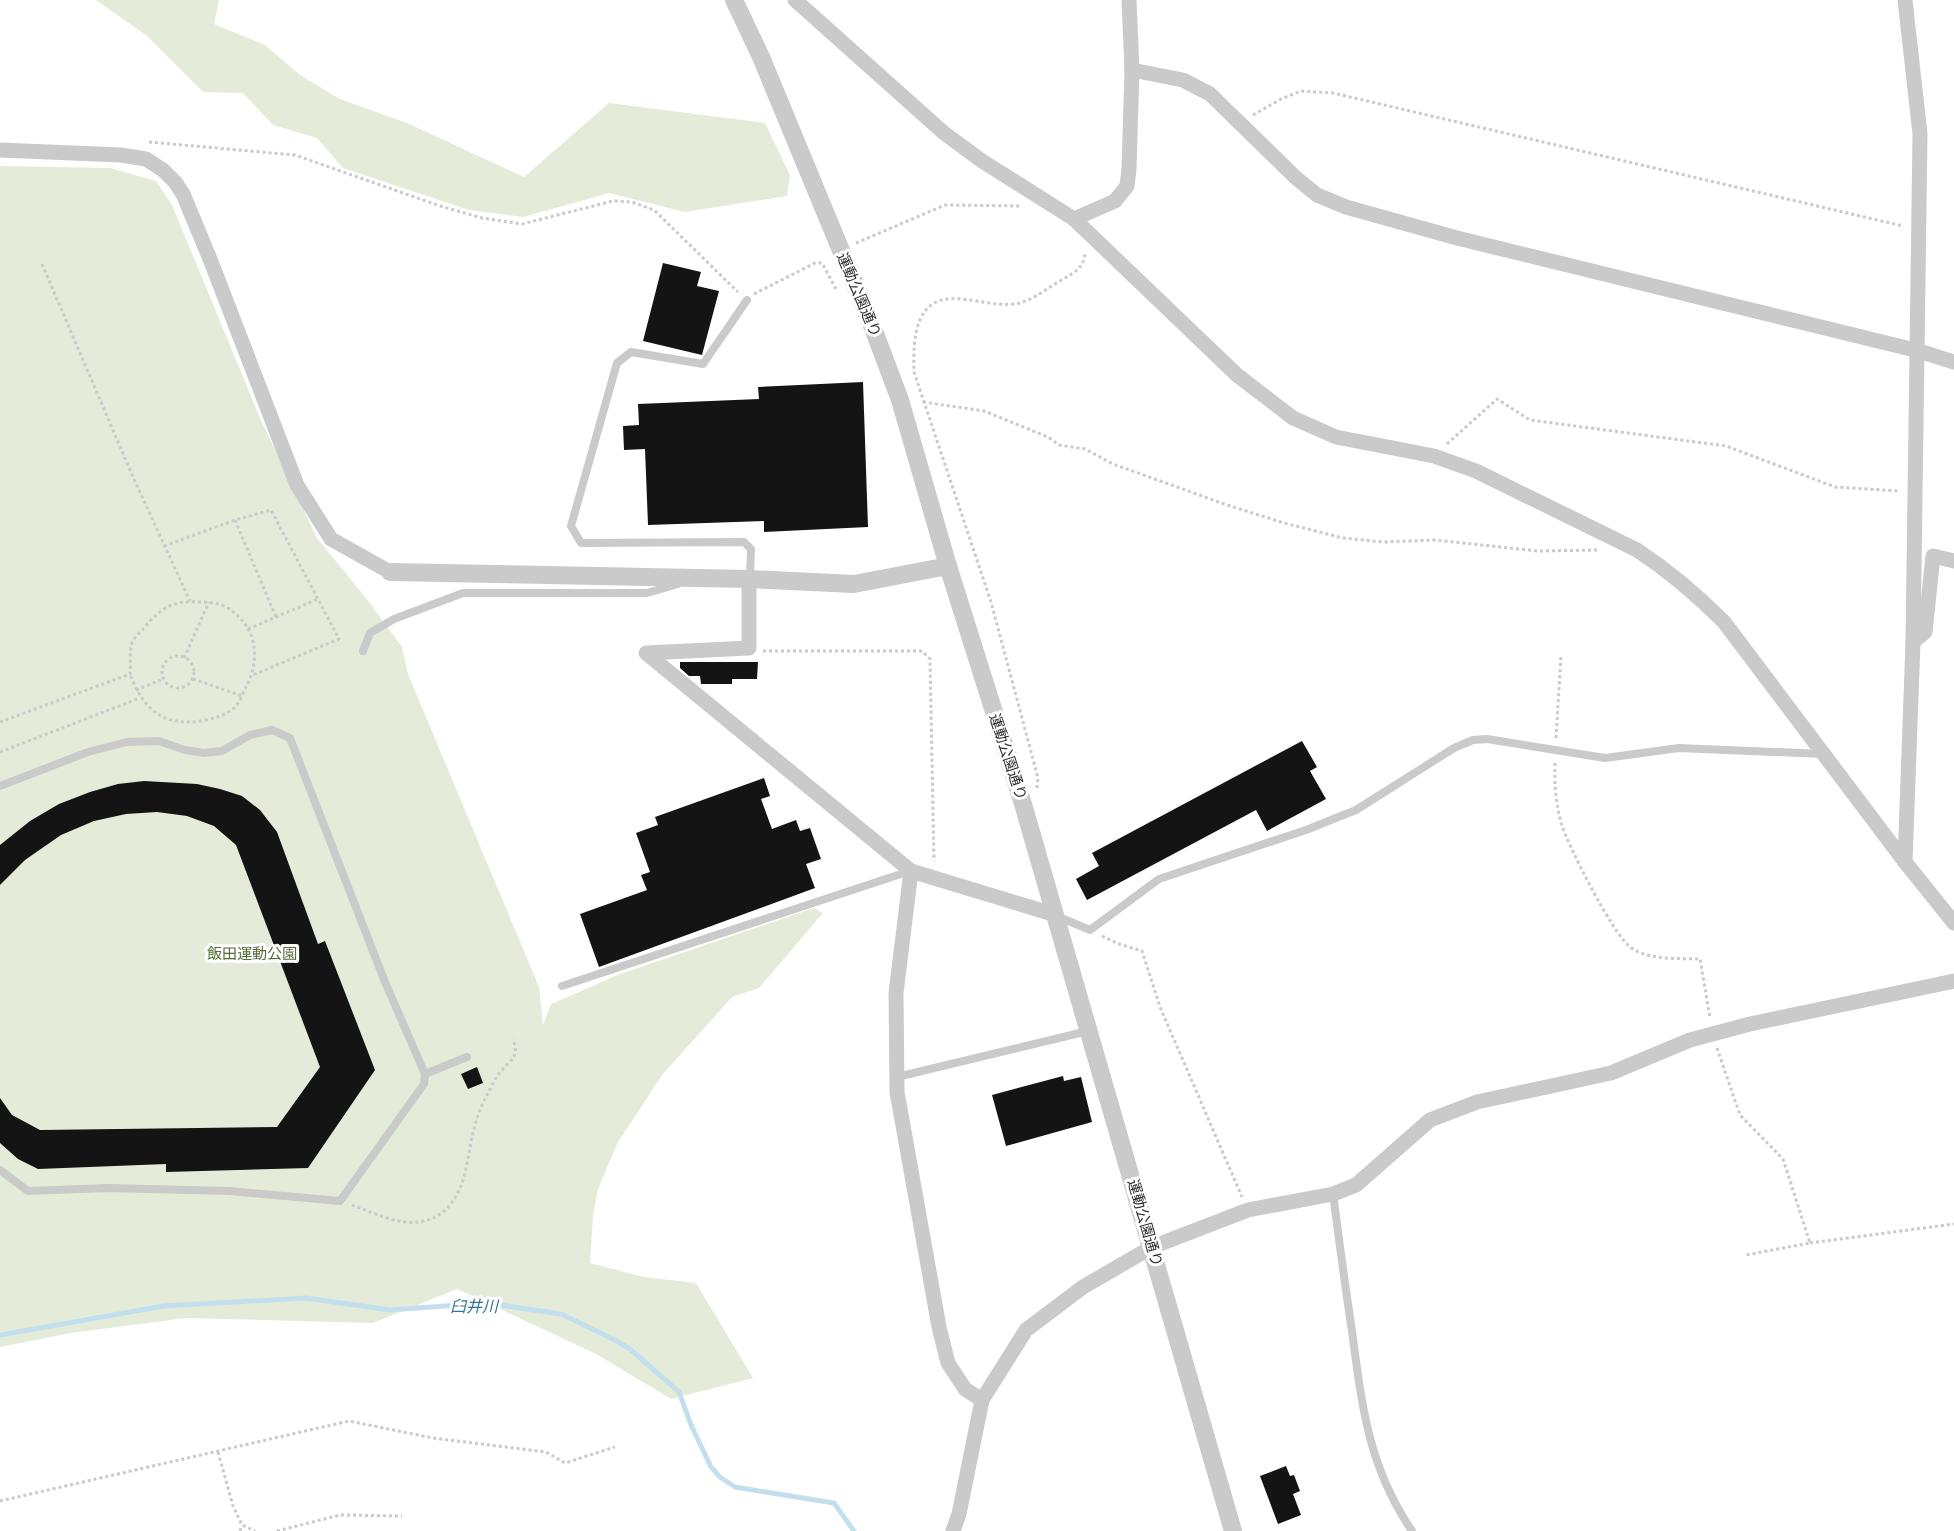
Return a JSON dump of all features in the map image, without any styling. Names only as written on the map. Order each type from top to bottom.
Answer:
[{"type":"street","name":"運動公園通り","points":[[734,0],[761,57],[873,328],[900,400],[948,566],[1056,915],[1233,1531]]},
{"type":"street","points":[[795,0],[944,133],[982,161],[1074,219],[1237,375],[1293,418],[1336,437],[1434,456],[1476,471],[1637,550],[1661,566],[1701,599],[1724,622],[1905,862],[1954,923]]},
{"type":"street","points":[[1074,219],[1115,201],[1127,186],[1132,70],[1129,0]]},
{"type":"street","points":[[1905,0],[1920,134],[1919,351],[1913,642],[1905,862]]},
{"type":"street","points":[[1132,70],[1183,80],[1210,94],[1294,177],[1317,195],[1346,207],[1457,238],[1919,351],[1954,362]]},
{"type":"street","points":[[0,150],[121,154],[146,159],[163,170],[175,182],[183,194],[210,259],[297,485],[331,538],[390,572],[749,579],[854,584],[948,566]]},
{"type":"street","points":[[1913,642],[1925,632],[1934,556],[1954,561]]},
{"type":"street","points":[[749,579],[749,648],[646,653],[911,871],[1056,915]]},
{"type":"street","points":[[911,871],[896,993],[897,1092],[941,1336],[948,1363],[965,1389],[982,1400]]},
{"type":"street","points":[[953,1531],[959,1514],[982,1400],[1026,1330],[1083,1287],[1152,1247],[1248,1210],[1333,1194],[1356,1185],[1430,1120],[1477,1102],[1611,1074],[1690,1040],[1750,1024],[1954,981]]},
{"type":"lane","points":[[747,300],[703,364],[631,352],[617,363],[571,526],[580,543],[744,542],[751,549],[749,579]]},
{"type":"lane","points":[[363,651],[370,633],[394,619],[463,593],[647,593],[699,578]]},
{"type":"lane","points":[[0,786],[88,752],[128,742],[159,741],[185,750],[204,753],[222,751],[250,735],[272,729],[290,738],[385,982],[425,1074],[424,1084],[340,1201],[229,1191],[107,1188],[28,1191],[0,1170]]},
{"type":"lane","points":[[1056,915],[1090,930],[1159,879],[1305,830],[1356,810],[1455,748],[1473,740],[1487,739],[1605,758],[1679,748],[1825,754]]},
{"type":"lane","points":[[562,986],[911,871]]},
{"type":"lane","points":[[897,1077],[1089,1030]]},
{"type":"lane","points":[[425,1074],[467,1058]]},
{"type":"lane","points":[[1333,1194],[1363,1416],[1378,1468],[1398,1511],[1412,1531]]},
{"type":"path","points":[[1240,123],[1281,99],[1302,91],[1333,93],[1920,229]]},
{"type":"path","points":[[144,142],[295,155],[441,206],[482,218],[522,224],[613,201],[632,202],[654,210],[747,300],[758,291],[815,262],[822,263],[838,292]]},
{"type":"path","points":[[841,251],[869,236],[945,205],[1053,206]]},
{"type":"path","points":[[1023,804],[1037,797],[1038,778],[991,602],[914,372],[913,343],[917,326],[924,312],[936,303],[959,298],[1004,305],[1017,304],[1077,271],[1084,264],[1085,253]]},
{"type":"path","points":[[42,264],[190,601]]},
{"type":"path","points":[[1434,456],[1497,399],[1530,420],[1726,446],[1835,487],[1916,492]]},
{"type":"path","points":[[923,402],[984,411],[1048,436],[1059,446],[1085,449],[1113,464],[1227,505],[1342,538],[1383,542],[1436,540],[1538,551],[1604,550]]},
{"type":"path","points":[[164,546],[235,520],[271,510],[339,639],[253,675]]},
{"type":"path","points":[[235,520],[276,617]]},
{"type":"path","points":[[248,629],[318,599]]},
{"type":"path","points":[[190,601],[216,602],[236,612],[254,642],[256,657],[253,675],[235,707],[217,718],[188,723],[176,722],[153,712],[140,698],[130,674],[132,642],[151,619],[166,607],[190,601]]},
{"type":"path","points":[[184,658],[209,602]]},
{"type":"path","points":[[749,648],[759,651],[922,651],[930,659],[934,878]]},
{"type":"path","points":[[176,655],[184,658],[192,666],[193,679],[184,686],[174,688],[163,679],[161,672],[165,663],[176,655]]},
{"type":"path","points":[[1561,656],[1554,781],[1562,825],[1615,930],[1628,946],[1641,953],[1700,959],[1713,1034],[1740,1115],[1784,1159],[1810,1243]]},
{"type":"path","points":[[0,722],[130,674]]},
{"type":"path","points":[[136,690],[163,679]]},
{"type":"path","points":[[193,679],[242,696]]},
{"type":"path","points":[[0,752],[140,698]]},
{"type":"path","points":[[1090,930],[1119,944],[1142,951],[1160,1007],[1248,1210]]},
{"type":"path","points":[[340,1201],[405,1222],[420,1222],[434,1218],[449,1208],[461,1189],[471,1137],[484,1102],[501,1070],[512,1061],[516,1049],[513,1039]]},
{"type":"path","points":[[1746,1255],[1810,1243],[1954,1224]]},
{"type":"path","points":[[0,1501],[350,1421],[433,1438],[546,1452],[565,1463],[615,1447]]},
{"type":"path","points":[[218,1452],[233,1506],[242,1525],[255,1531]]},
{"type":"path","points":[[277,1531],[340,1515],[402,1516]]},
{"type":"path","points":[[240,1531],[242,1525]]},
{"type":"green space","points":[[96,0],[219,0],[214,24],[265,45],[300,75],[340,99],[407,123],[524,177],[609,103],[765,123],[790,175],[787,196],[685,212],[609,193],[523,217],[469,210],[343,168],[317,138],[273,125],[243,93],[203,92],[147,36]]},
{"type":"green space","name":"飯田運動公園","points":[[0,166],[110,168],[156,181],[172,205],[260,418],[317,538],[402,647],[408,674],[539,987],[543,1025],[551,1004],[620,974],[814,908],[823,913],[759,988],[732,997],[662,1075],[617,1144],[598,1189],[593,1216],[590,1263],[644,1277],[696,1283],[753,1378],[671,1399],[596,1354],[457,1289],[373,1323],[186,1318],[71,1333],[0,1347]]},
{"type":"building","points":[[663,263],[701,272],[697,286],[719,291],[702,355],[643,341]]},
{"type":"building","points":[[863,382],[868,527],[764,532],[764,521],[648,525],[645,449],[624,450],[623,426],[639,425],[638,404],[759,399],[758,387]]},
{"type":"building","points":[[680,662],[758,662],[757,679],[732,679],[732,684],[701,684],[700,676],[689,676],[680,668]]},
{"type":"building","points":[[1302,741],[1317,767],[1310,771],[1326,799],[1267,831],[1256,810],[1087,900],[1076,879],[1099,866],[1092,853]]},
{"type":"building","points":[[764,778],[770,796],[761,799],[772,829],[796,820],[800,831],[810,828],[821,859],[806,864],[815,888],[599,967],[580,914],[647,890],[641,875],[650,872],[636,833],[658,825],[655,817]]},
{"type":"building","points":[[144,781],[197,784],[220,789],[242,796],[260,810],[277,832],[318,944],[325,941],[375,1070],[308,1168],[166,1172],[166,1164],[38,1169],[18,1159],[0,1143],[0,1098],[12,1115],[40,1130],[277,1127],[320,1067],[236,845],[214,826],[187,816],[157,812],[126,814],[94,821],[61,835],[25,860],[0,885],[0,845],[30,821],[59,804],[90,792],[118,784]]},
{"type":"building","points":[[477,1067],[483,1083],[468,1089],[461,1074]]},
{"type":"building","points":[[1063,1076],[1064,1081],[1081,1077],[1092,1122],[1006,1146],[992,1095]]},
{"type":"building","points":[[1286,1466],[1290,1476],[1294,1475],[1300,1491],[1293,1494],[1301,1515],[1278,1524],[1260,1476]]},
{"type":"waterway","name":"臼井川","points":[[0,1335],[164,1306],[306,1298],[390,1310],[487,1303],[561,1314],[630,1349],[679,1392],[691,1425],[711,1467],[720,1477],[735,1487],[834,1503],[854,1531]]}]
